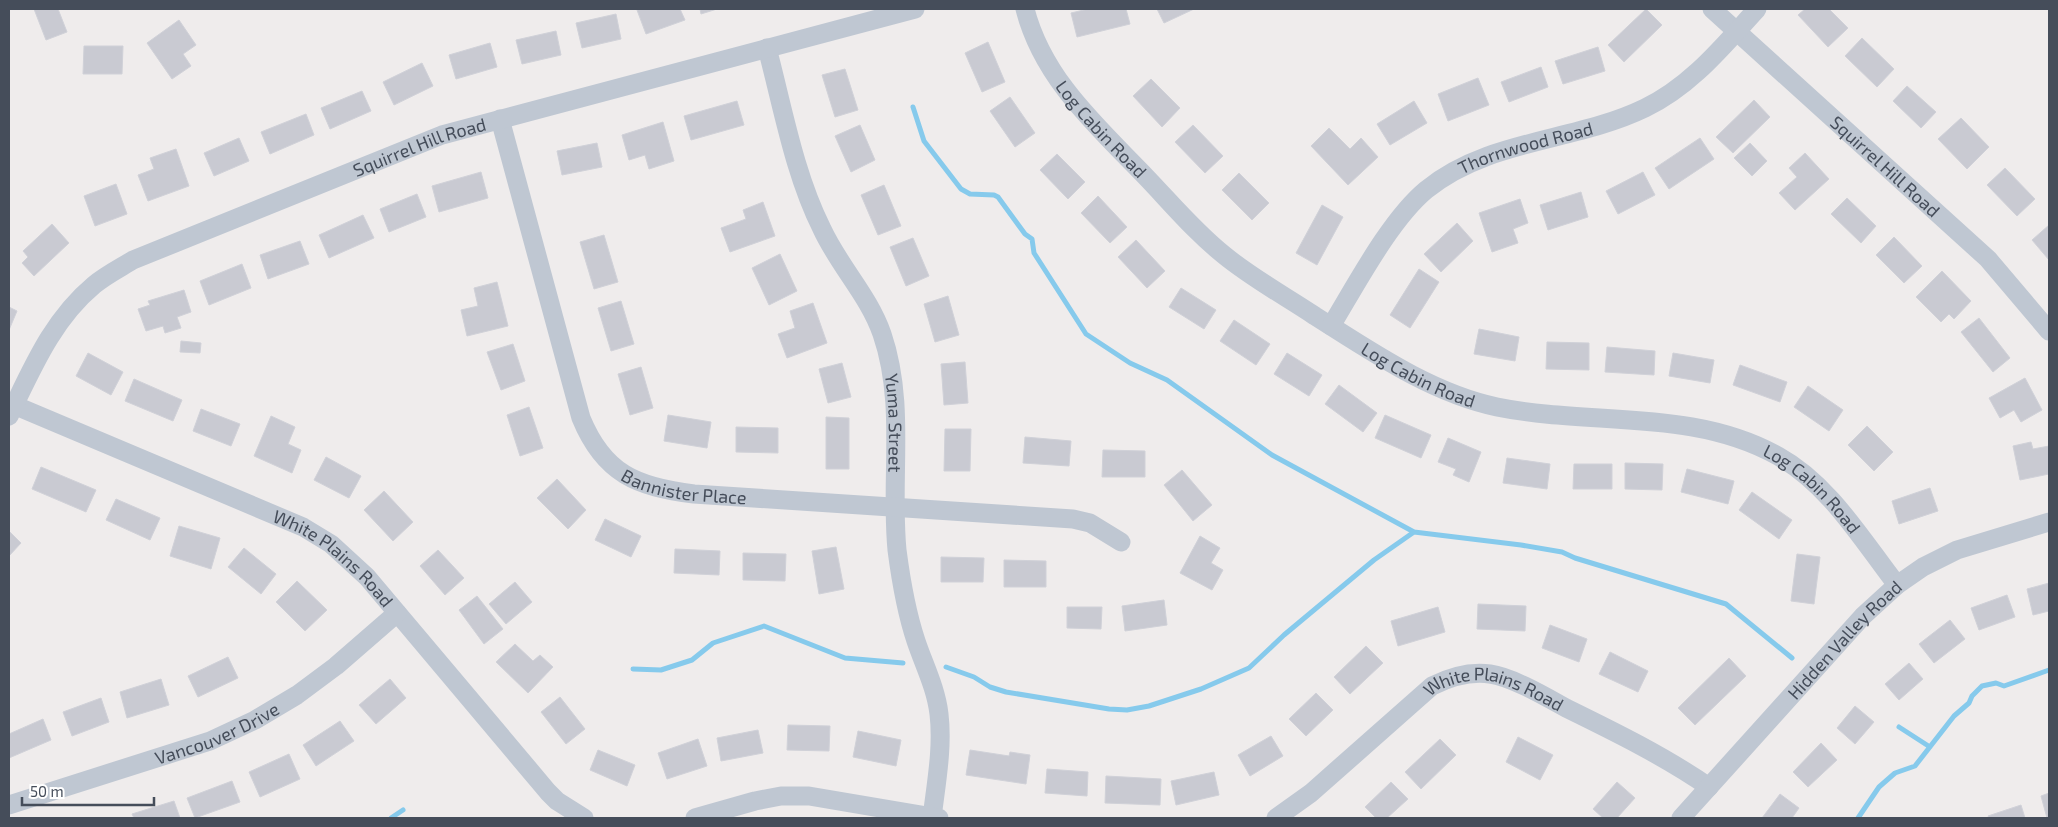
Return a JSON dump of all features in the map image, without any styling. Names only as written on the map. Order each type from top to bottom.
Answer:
[{"type":"street","name":"Squirrel Hill Road","points":[[11,408],[42,348],[71,307],[94,285],[133,260],[442,135],[915,9]]},
{"type":"street","name":"Log Cabin Road","points":[[1025,9],[1036,42],[1053,74],[1075,102],[1202,236],[1241,269],[1331,326],[1430,384],[1457,395],[1496,406],[1535,413],[1712,430],[1746,441],[1792,465],[1831,499],[1897,585]]},
{"type":"street","name":"Squirrel Hill Road","points":[[1712,9],[1988,259],[2049,330]]},
{"type":"street","name":"Thornwood Road","points":[[1331,326],[1381,245],[1409,206],[1427,190],[1465,165],[1493,154],[1612,122],[1645,108],[1676,90],[1703,68],[1757,9]]},
{"type":"street","name":"Yuma Street","points":[[767,48],[796,160],[812,207],[840,263],[876,319],[890,362],[895,394],[897,548],[903,593],[916,642],[931,682],[939,713],[940,741],[935,818]]},
{"type":"street","name":"Bannister Place","points":[[500,119],[581,418],[592,442],[608,461],[627,476],[649,487],[694,494],[1073,519],[1090,523],[1121,542]]},
{"type":"street","name":"White Plains Road","points":[[11,408],[303,528],[331,544],[356,565],[548,792],[557,801],[584,818]]},
{"type":"street","name":"Hidden Valley Road","points":[[1681,818],[1863,616],[1897,585],[1923,567],[1956,550],[2049,522]]},
{"type":"street","name":"Vancouver Drive","points":[[9,805],[210,741],[255,720],[297,695],[336,666],[398,613]]},
{"type":"street","name":"White Plains Road","points":[[1276,818],[1311,793],[1432,686],[1450,677],[1469,673],[1497,675],[1544,696],[1655,753],[1709,787]]},
{"type":"street","points":[[695,818],[781,796],[809,796],[935,818]]},
{"type":"building","points":[[34,9],[58,9],[67,32],[46,40]]},
{"type":"building","points":[[680,9],[685,20],[646,34],[637,10]]},
{"type":"building","points":[[700,9],[717,9],[701,14]]},
{"type":"building","points":[[1088,9],[1126,9],[1130,24],[1077,37],[1071,13]]},
{"type":"building","points":[[1157,9],[1194,9],[1164,23]]},
{"type":"building","points":[[1646,9],[1662,25],[1624,62],[1608,45]]},
{"type":"building","points":[[1805,9],[1829,9],[1848,28],[1828,47],[1798,15]]},
{"type":"building","points":[[616,14],[621,39],[582,48],[576,23]]},
{"type":"building","points":[[179,20],[196,45],[183,54],[191,66],[172,79],[147,43]]},
{"type":"building","points":[[556,31],[561,55],[522,64],[516,40]]},
{"type":"building","points":[[1862,38],[1894,69],[1877,87],[1845,56]]},
{"type":"building","points":[[988,42],[1005,82],[982,92],[965,53]]},
{"type":"building","points":[[490,43],[497,67],[456,79],[449,55]]},
{"type":"building","points":[[84,46],[123,46],[122,74],[83,74]]},
{"type":"building","points":[[1598,47],[1605,71],[1563,84],[1555,61]]},
{"type":"building","points":[[422,63],[433,86],[394,105],[383,82]]},
{"type":"building","points":[[1541,67],[1548,87],[1509,102],[1501,82]]},
{"type":"building","points":[[845,69],[858,110],[835,117],[822,75]]},
{"type":"building","points":[[1478,78],[1489,105],[1448,121],[1438,94]]},
{"type":"building","points":[[1151,79],[1180,108],[1162,127],[1133,96]]},
{"type":"building","points":[[1907,86],[1936,112],[1921,128],[1893,101]]},
{"type":"building","points":[[362,91],[371,111],[330,129],[321,108]]},
{"type":"building","points":[[1010,97],[1035,133],[1015,147],[990,111]]},
{"type":"building","points":[[1754,100],[1770,117],[1733,153],[1716,137]]},
{"type":"building","points":[[737,101],[744,125],[691,140],[684,116]]},
{"type":"building","points":[[1414,101],[1427,123],[1390,145],[1377,124]]},
{"type":"building","points":[[306,114],[314,135],[270,154],[261,132]]},
{"type":"building","points":[[1961,118],[1989,147],[1967,169],[1938,139]]},
{"type":"building","points":[[663,122],[674,161],[649,169],[645,155],[629,160],[622,135]]},
{"type":"building","points":[[860,125],[875,160],[851,172],[835,136]]},
{"type":"building","points":[[1193,125],[1223,156],[1205,173],[1175,142]]},
{"type":"building","points":[[1329,128],[1350,149],[1361,138],[1378,157],[1348,185],[1311,146]]},
{"type":"building","points":[[239,138],[249,161],[214,176],[204,153]]},
{"type":"building","points":[[1700,138],[1714,159],[1669,189],[1655,168]]},
{"type":"building","points":[[597,143],[602,167],[562,175],[557,151]]},
{"type":"building","points":[[1750,143],[1767,161],[1752,176],[1734,158]]},
{"type":"building","points":[[176,149],[189,186],[148,201],[138,175],[154,169],[150,158]]},
{"type":"building","points":[[1805,153],[1829,179],[1795,210],[1779,193],[1797,177],[1789,168]]},
{"type":"building","points":[[1057,154],[1085,182],[1068,199],[1040,170]]},
{"type":"building","points":[[2005,168],[2035,199],[2017,216],[1987,185]]},
{"type":"building","points":[[481,172],[488,198],[439,212],[432,186]]},
{"type":"building","points":[[1643,172],[1655,195],[1618,214],[1606,191]]},
{"type":"building","points":[[1239,173],[1269,203],[1252,220],[1222,190]]},
{"type":"building","points":[[116,184],[127,214],[95,226],[84,196]]},
{"type":"building","points":[[884,185],[901,226],[878,235],[861,195]]},
{"type":"building","points":[[1581,192],[1588,217],[1548,230],[1540,205]]},
{"type":"building","points":[[417,194],[426,217],[389,232],[380,209]]},
{"type":"building","points":[[1098,196],[1127,227],[1110,243],[1081,213]]},
{"type":"building","points":[[1847,198],[1876,226],[1861,243],[1831,214]]},
{"type":"building","points":[[1520,199],[1528,223],[1513,229],[1518,243],[1492,252],[1479,213]]},
{"type":"building","points":[[763,202],[775,236],[730,252],[721,228],[746,219],[743,210]]},
{"type":"building","points":[[1322,205],[1343,217],[1317,265],[1296,253]]},
{"type":"building","points":[[363,215],[374,238],[329,258],[319,235]]},
{"type":"building","points":[[1457,223],[1473,241],[1441,272],[1424,254]]},
{"type":"building","points":[[52,224],[69,243],[34,276],[22,263],[28,257],[23,251]]},
{"type":"building","points":[[2049,225],[2049,260],[2032,240]]},
{"type":"building","points":[[604,235],[618,282],[594,289],[580,242]]},
{"type":"building","points":[[1894,237],[1922,266],[1904,283],[1876,255]]},
{"type":"building","points":[[913,238],[929,276],[906,286],[890,247]]},
{"type":"building","points":[[1136,240],[1165,271],[1147,288],[1118,257]]},
{"type":"building","points":[[300,241],[309,264],[268,279],[260,255]]},
{"type":"building","points":[[780,254],[797,291],[769,305],[752,268]]},
{"type":"building","points":[[242,264],[251,288],[209,305],[200,281]]},
{"type":"building","points":[[1419,269],[1439,282],[1410,328],[1390,315]]},
{"type":"building","points":[[1942,271],[1971,301],[1954,319],[1949,314],[1941,322],[1916,297]]},
{"type":"building","points":[[497,282],[508,326],[467,336],[461,310],[478,306],[474,288]]},
{"type":"building","points":[[1181,288],[1216,310],[1204,329],[1169,307]]},
{"type":"building","points":[[184,290],[191,312],[177,317],[181,328],[165,333],[163,326],[146,331],[138,309],[150,305],[148,301]]},
{"type":"building","points":[[948,296],[959,335],[935,342],[924,304]]},
{"type":"building","points":[[621,301],[634,344],[611,351],[598,308]]},
{"type":"building","points":[[813,303],[827,343],[787,358],[778,334],[795,328],[790,311]]},
{"type":"building","points":[[9,307],[17,311],[9,330]]},
{"type":"building","points":[[1979,318],[2010,358],[1993,372],[1961,332]]},
{"type":"building","points":[[1234,320],[1270,344],[1256,365],[1220,341]]},
{"type":"building","points":[[1479,329],[1519,337],[1515,361],[1474,354]]},
{"type":"building","points":[[181,341],[201,343],[200,353],[180,352]]},
{"type":"building","points":[[1547,342],[1589,343],[1589,370],[1546,369]]},
{"type":"building","points":[[513,344],[525,381],[501,390],[487,352]]},
{"type":"building","points":[[1607,347],[1655,351],[1654,375],[1605,372]]},
{"type":"building","points":[[88,353],[123,372],[111,395],[76,376]]},
{"type":"building","points":[[1287,353],[1322,375],[1309,396],[1274,374]]},
{"type":"building","points":[[1673,353],[1714,360],[1710,383],[1669,376]]},
{"type":"building","points":[[965,362],[968,403],[944,405],[941,364]]},
{"type":"building","points":[[842,363],[851,397],[828,403],[819,369]]},
{"type":"building","points":[[1740,365],[1787,382],[1780,402],[1733,385]]},
{"type":"building","points":[[641,367],[653,408],[630,415],[618,374]]},
{"type":"building","points":[[2025,378],[2042,410],[2021,422],[2014,410],[2000,418],[1989,398]]},
{"type":"building","points":[[134,379],[182,400],[173,421],[125,401]]},
{"type":"building","points":[[1339,385],[1377,413],[1363,432],[1325,404]]},
{"type":"building","points":[[1808,386],[1843,410],[1829,431],[1794,407]]},
{"type":"building","points":[[529,407],[543,448],[520,456],[507,415]]},
{"type":"building","points":[[201,409],[240,424],[231,446],[193,431]]},
{"type":"building","points":[[668,415],[711,422],[707,448],[664,441]]},
{"type":"building","points":[[1385,415],[1431,435],[1421,458],[1375,438]]},
{"type":"building","points":[[271,416],[295,427],[288,444],[301,450],[292,473],[254,456]]},
{"type":"building","points":[[826,417],[849,418],[849,469],[826,469]]},
{"type":"building","points":[[1867,426],[1893,452],[1874,471],[1848,445]]},
{"type":"building","points":[[736,427],[778,428],[778,453],[736,452]]},
{"type":"building","points":[[945,429],[971,429],[970,471],[944,471]]},
{"type":"building","points":[[1025,437],[1071,441],[1069,466],[1023,463]]},
{"type":"building","points":[[1448,438],[1481,452],[1469,482],[1453,475],[1456,469],[1438,462]]},
{"type":"building","points":[[2031,442],[2033,449],[2049,446],[2049,474],[2020,480],[2013,446]]},
{"type":"building","points":[[1103,450],[1145,451],[1145,477],[1102,477]]},
{"type":"building","points":[[326,457],[361,476],[349,498],[314,480]]},
{"type":"building","points":[[1507,458],[1550,464],[1547,489],[1503,483]]},
{"type":"building","points":[[1625,463],[1663,464],[1662,490],[1625,489]]},
{"type":"building","points":[[1574,464],[1612,464],[1612,489],[1573,489]]},
{"type":"building","points":[[41,467],[96,490],[86,512],[32,489]]},
{"type":"building","points":[[1687,469],[1734,481],[1728,504],[1681,492]]},
{"type":"building","points":[[1182,470],[1212,505],[1193,521],[1164,485]]},
{"type":"building","points":[[557,479],[586,510],[568,529],[537,498]]},
{"type":"building","points":[[1930,488],[1938,511],[1899,524],[1892,501]]},
{"type":"building","points":[[384,491],[413,522],[393,541],[364,510]]},
{"type":"building","points":[[1752,492],[1792,520],[1779,539],[1739,510]]},
{"type":"building","points":[[116,499],[160,518],[150,540],[106,520]]},
{"type":"building","points":[[605,519],[641,536],[631,557],[595,540]]},
{"type":"building","points":[[179,526],[220,538],[211,569],[170,556]]},
{"type":"building","points":[[9,531],[21,543],[9,556]]},
{"type":"building","points":[[1200,536],[1220,548],[1211,563],[1223,570],[1212,590],[1180,573]]},
{"type":"building","points":[[836,547],[844,589],[819,594],[812,551]]},
{"type":"building","points":[[244,548],[276,574],[261,594],[228,567]]},
{"type":"building","points":[[675,549],[720,551],[719,575],[674,573]]},
{"type":"building","points":[[438,550],[464,578],[445,595],[420,566]]},
{"type":"building","points":[[743,553],[786,554],[785,581],[743,580]]},
{"type":"building","points":[[1797,554],[1820,557],[1814,604],[1791,601]]},
{"type":"building","points":[[941,557],[984,558],[983,582],[941,582]]},
{"type":"building","points":[[1004,560],[1046,561],[1046,587],[1004,587]]},
{"type":"building","points":[[297,581],[327,610],[305,631],[276,602]]},
{"type":"building","points":[[515,582],[532,602],[506,624],[489,604]]},
{"type":"building","points":[[2049,583],[2049,611],[2033,615],[2027,589]]},
{"type":"building","points":[[2007,595],[2015,617],[1979,630],[1971,608]]},
{"type":"building","points":[[477,596],[503,629],[484,644],[459,610]]},
{"type":"building","points":[[1164,600],[1167,625],[1125,631],[1122,606]]},
{"type":"building","points":[[1478,604],[1526,606],[1525,631],[1477,629]]},
{"type":"building","points":[[1067,607],[1102,607],[1101,629],[1067,628]]},
{"type":"building","points":[[1438,607],[1445,632],[1398,646],[1391,621]]},
{"type":"building","points":[[1950,620],[1965,639],[1934,663],[1919,644]]},
{"type":"building","points":[[1550,625],[1587,639],[1579,662],[1542,648]]},
{"type":"building","points":[[515,644],[533,661],[540,655],[553,667],[528,693],[496,662]]},
{"type":"building","points":[[1366,646],[1383,663],[1350,694],[1334,677]]},
{"type":"building","points":[[1610,652],[1648,671],[1638,692],[1599,674]]},
{"type":"building","points":[[228,657],[238,678],[198,697],[188,676]]},
{"type":"building","points":[[1729,658],[1746,676],[1695,725],[1678,708]]},
{"type":"building","points":[[1909,663],[1923,679],[1899,700],[1885,684]]},
{"type":"building","points":[[161,679],[169,705],[127,718],[120,692]]},
{"type":"building","points":[[390,679],[406,698],[376,724],[359,705]]},
{"type":"building","points":[[1316,693],[1333,710],[1306,736],[1289,719]]},
{"type":"building","points":[[560,697],[585,729],[566,744],[541,712]]},
{"type":"building","points":[[101,698],[109,722],[72,736],[63,712]]},
{"type":"building","points":[[1855,706],[1874,722],[1855,744],[1837,728]]},
{"type":"building","points":[[43,719],[51,740],[9,758],[9,734]]},
{"type":"building","points":[[340,721],[354,741],[316,766],[303,745]]},
{"type":"building","points":[[788,725],[830,726],[829,751],[787,750]]},
{"type":"building","points":[[758,730],[763,753],[721,761],[717,738]]},
{"type":"building","points":[[858,731],[901,740],[896,766],[853,757]]},
{"type":"building","points":[[1271,736],[1283,756],[1250,776],[1238,755]]},
{"type":"building","points":[[1518,737],[1553,755],[1540,780],[1506,762]]},
{"type":"building","points":[[698,739],[707,766],[667,779],[658,753]]},
{"type":"building","points":[[1440,739],[1456,755],[1421,789],[1405,772]]},
{"type":"building","points":[[1821,743],[1837,760],[1808,787],[1793,772]]},
{"type":"building","points":[[598,750],[635,765],[627,786],[590,770]]},
{"type":"building","points":[[970,750],[1009,756],[1010,752],[1030,755],[1026,784],[966,775]]},
{"type":"building","points":[[289,754],[300,779],[260,797],[249,772]]},
{"type":"building","points":[[1047,769],[1088,772],[1087,796],[1045,793]]},
{"type":"building","points":[[1214,772],[1219,795],[1176,805],[1171,781]]},
{"type":"building","points":[[1106,776],[1161,779],[1160,805],[1105,803]]},
{"type":"building","points":[[232,781],[240,802],[195,818],[187,798]]},
{"type":"building","points":[[1391,782],[1408,799],[1387,818],[1376,818],[1365,807]]},
{"type":"building","points":[[1617,782],[1635,798],[1617,818],[1603,818],[1593,809]]},
{"type":"building","points":[[2049,793],[2049,817],[2047,818],[2041,796]]},
{"type":"building","points":[[1780,794],[1799,808],[1792,818],[1762,818]]},
{"type":"building","points":[[174,801],[180,818],[134,818],[132,814]]},
{"type":"building","points":[[2021,805],[2025,818],[1989,818],[1988,816]]},
{"type":"waterway","points":[[913,107],[924,141],[961,189],[970,194],[994,195],[998,197],[1025,234],[1032,239],[1034,253],[1086,334],[1130,363],[1167,380],[1272,455],[1414,532],[1562,552],[1575,558],[1726,604],[1792,658]]},
{"type":"waterway","points":[[946,667],[974,677],[990,687],[1006,692],[1109,709],[1127,710],[1149,706],[1201,689],[1249,668],[1284,635],[1374,560],[1414,532]]},
{"type":"waterway","points":[[633,669],[661,670],[692,660],[713,643],[764,626],[845,658],[903,663]]},
{"type":"waterway","points":[[1858,818],[1879,787],[1895,773],[1915,766],[1954,716],[1969,703],[1972,696],[1982,686],[1996,683],[2004,686],[2049,670]]},
{"type":"waterway","points":[[1899,727],[1930,747]]},
{"type":"waterway","points":[[391,818],[403,810]]}]
